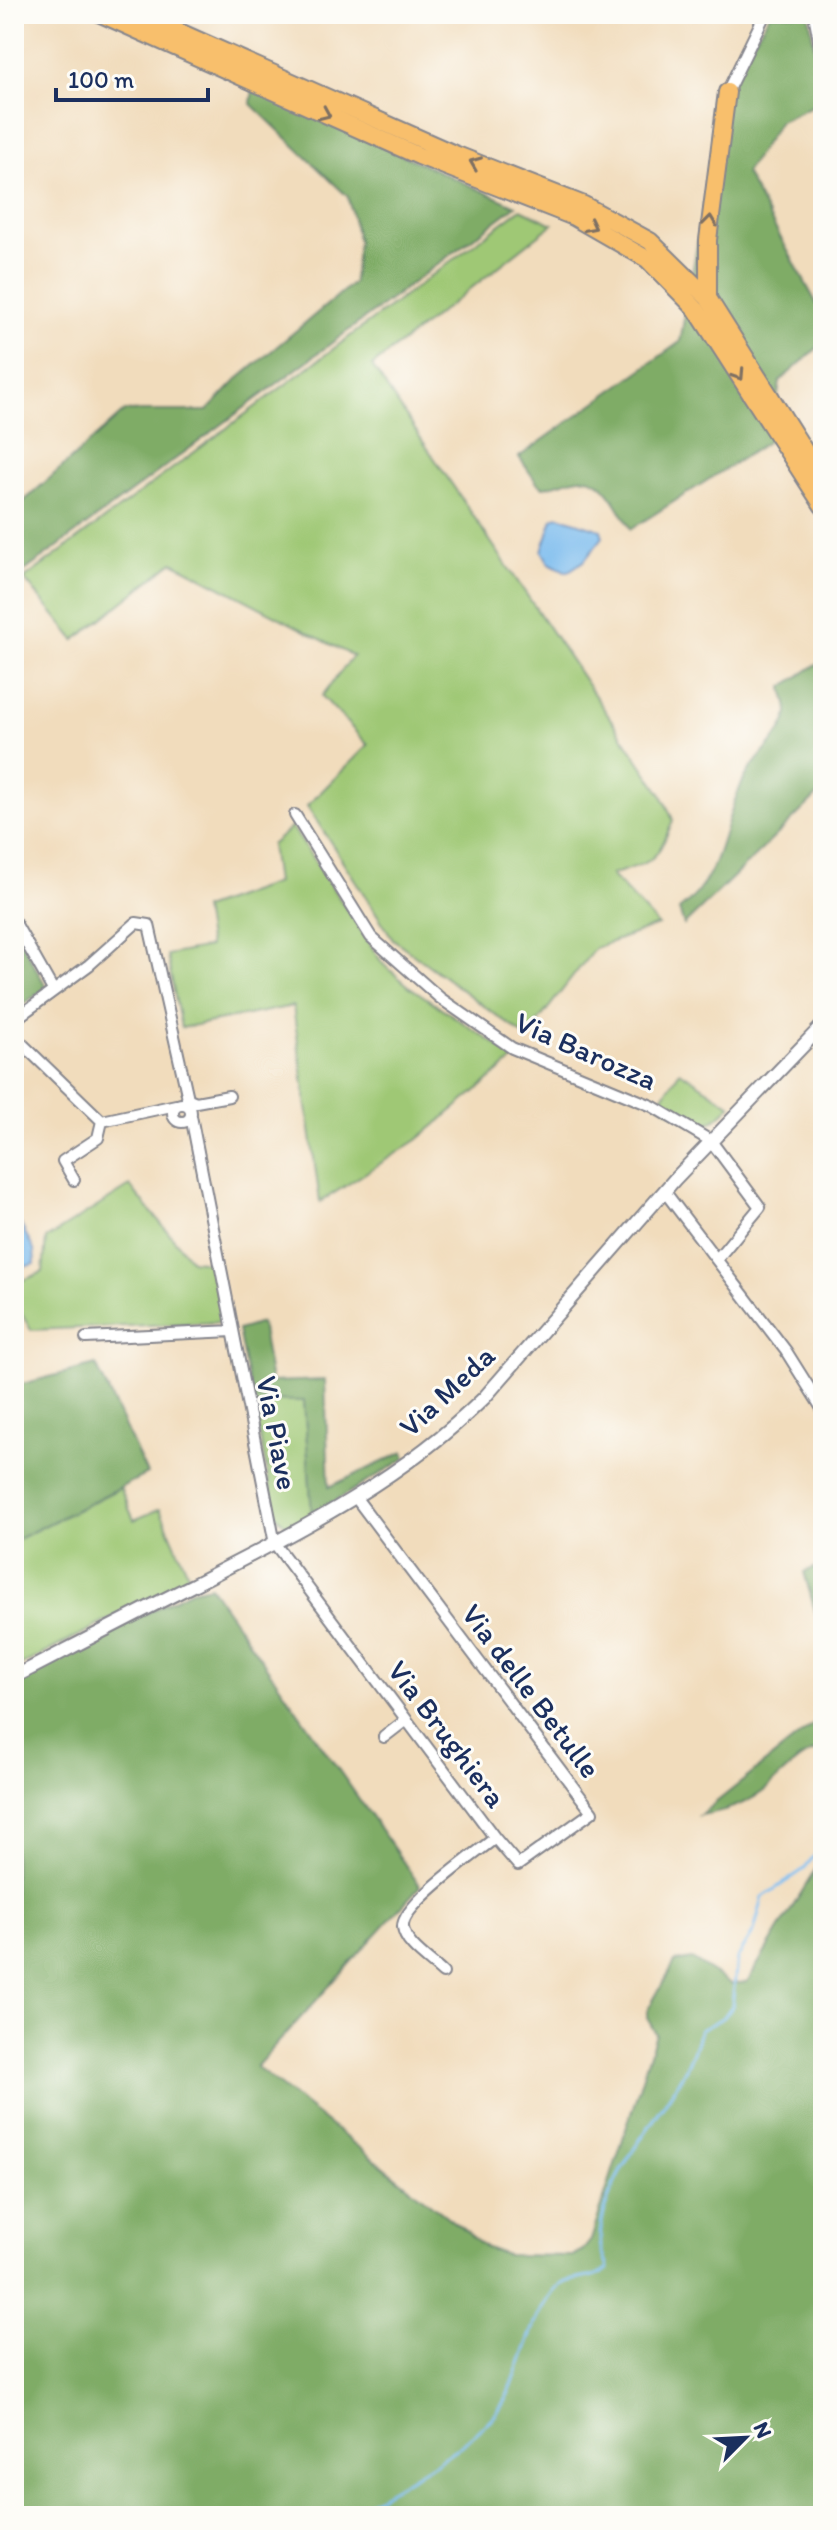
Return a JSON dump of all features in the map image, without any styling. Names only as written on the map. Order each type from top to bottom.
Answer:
[{"type":"main road","points":[[101,14],[419,156],[574,217],[647,259],[696,309],[823,506]]},
{"type":"main road","points":[[139,14],[452,153],[617,220],[671,258],[708,298],[823,480]]},
{"type":"main road","points":[[708,298],[708,240],[727,92]]},
{"type":"street","points":[[727,92],[765,14]]},
{"type":"street","points":[[814,14],[823,61]]},
{"type":"street","name":"Via Barozza","points":[[295,815],[371,937],[440,998],[512,1048],[652,1106],[711,1141]]},
{"type":"street","points":[[14,921],[53,990]]},
{"type":"street","points":[[14,1020],[136,923],[149,925],[154,935],[180,1110]]},
{"type":"street","name":"Via Meda","points":[[14,1677],[275,1544],[356,1498],[449,1432],[475,1407],[711,1141],[823,1025]]},
{"type":"street","points":[[14,1036],[102,1121]]},
{"type":"street","points":[[102,1121],[180,1110],[196,1102],[229,1096]]},
{"type":"street","name":"Via Piave","points":[[180,1110],[192,1130],[275,1544]]},
{"type":"street","points":[[74,1180],[63,1161],[98,1138],[102,1121]]},
{"type":"street","points":[[711,1141],[762,1209],[717,1259]]},
{"type":"street","points":[[665,1192],[786,1351],[823,1410]]},
{"type":"street","points":[[86,1338],[233,1331]]},
{"type":"street","name":"Via delle Betulle","points":[[356,1498],[592,1812],[518,1865],[495,1838]]},
{"type":"street","name":"Via Brughiera","points":[[275,1544],[495,1838],[431,1890],[404,1917],[403,1929],[408,1940],[443,1973]]},
{"type":"street","points":[[384,1737],[406,1720]]},
{"type":"green space","points":[[770,14],[809,14],[823,101],[780,121],[745,173],[823,315],[823,343],[780,381],[772,439],[631,529],[613,499],[594,480],[576,478],[543,487],[519,457],[680,342],[725,86]]},
{"type":"green space","points":[[253,88],[516,206],[14,579],[14,510],[125,411],[207,411],[238,379],[353,283],[358,242],[348,197],[251,104]]},
{"type":"green space","points":[[521,209],[553,224],[372,366],[662,795],[673,820],[662,845],[652,858],[611,875],[658,925],[595,948],[526,1037],[393,939],[307,806],[368,745],[322,696],[353,656],[173,562],[75,640],[24,579]]},
{"type":"green space","points":[[823,660],[823,790],[684,925],[679,910],[706,880],[747,774],[777,737],[786,720],[788,709],[783,687]]},
{"type":"green space","points":[[292,827],[383,964],[410,987],[516,1058],[417,1140],[320,1202],[293,1006],[181,1028],[167,955],[209,947],[203,909],[276,883],[271,845]]},
{"type":"green space","points":[[14,929],[47,988],[14,1010]]},
{"type":"green space","points":[[680,1071],[731,1105],[704,1125],[689,1122],[658,1104]]},
{"type":"green space","points":[[130,1186],[191,1260],[211,1262],[223,1322],[31,1330],[14,1301],[14,1284],[43,1272],[46,1239]]},
{"type":"green space","points":[[261,1323],[271,1382],[325,1380],[329,1487],[404,1452],[406,1458],[312,1515],[304,1401],[252,1400],[238,1330]]},
{"type":"green space","points":[[96,1365],[147,1474],[14,1541],[14,1386]]},
{"type":"green space","points":[[252,1400],[304,1400],[312,1515],[287,1526],[276,1515]]},
{"type":"green space","points":[[120,1488],[134,1520],[160,1509],[190,1578],[14,1669],[14,1541]]},
{"type":"green space","points":[[823,1564],[823,1639],[804,1572]]},
{"type":"green space","points":[[210,1586],[420,1886],[256,2067],[487,2248],[507,2255],[572,2256],[583,2250],[591,2240],[656,2034],[647,2018],[647,2011],[675,1962],[692,1959],[731,1984],[747,1982],[823,1857],[823,2516],[14,2516],[14,1682],[191,1590]]},
{"type":"green space","points":[[823,1688],[823,1750],[806,1755],[747,1802],[700,1815],[818,1721]]},
{"type":"water","points":[[558,516],[601,530],[603,537],[584,561],[567,572],[549,563],[542,551],[553,519]]},
{"type":"water","points":[[14,1212],[34,1250],[35,1264],[14,1269]]},
{"type":"waterway","points":[[344,2516],[433,2464],[478,2432],[506,2398],[538,2316],[553,2292],[566,2282],[594,2276],[608,2269],[600,2240],[604,2211],[614,2184],[677,2083],[691,2057],[700,2030],[724,2017],[732,2006],[737,1959],[754,1931],[763,1897],[803,1870],[823,1845]]}]
